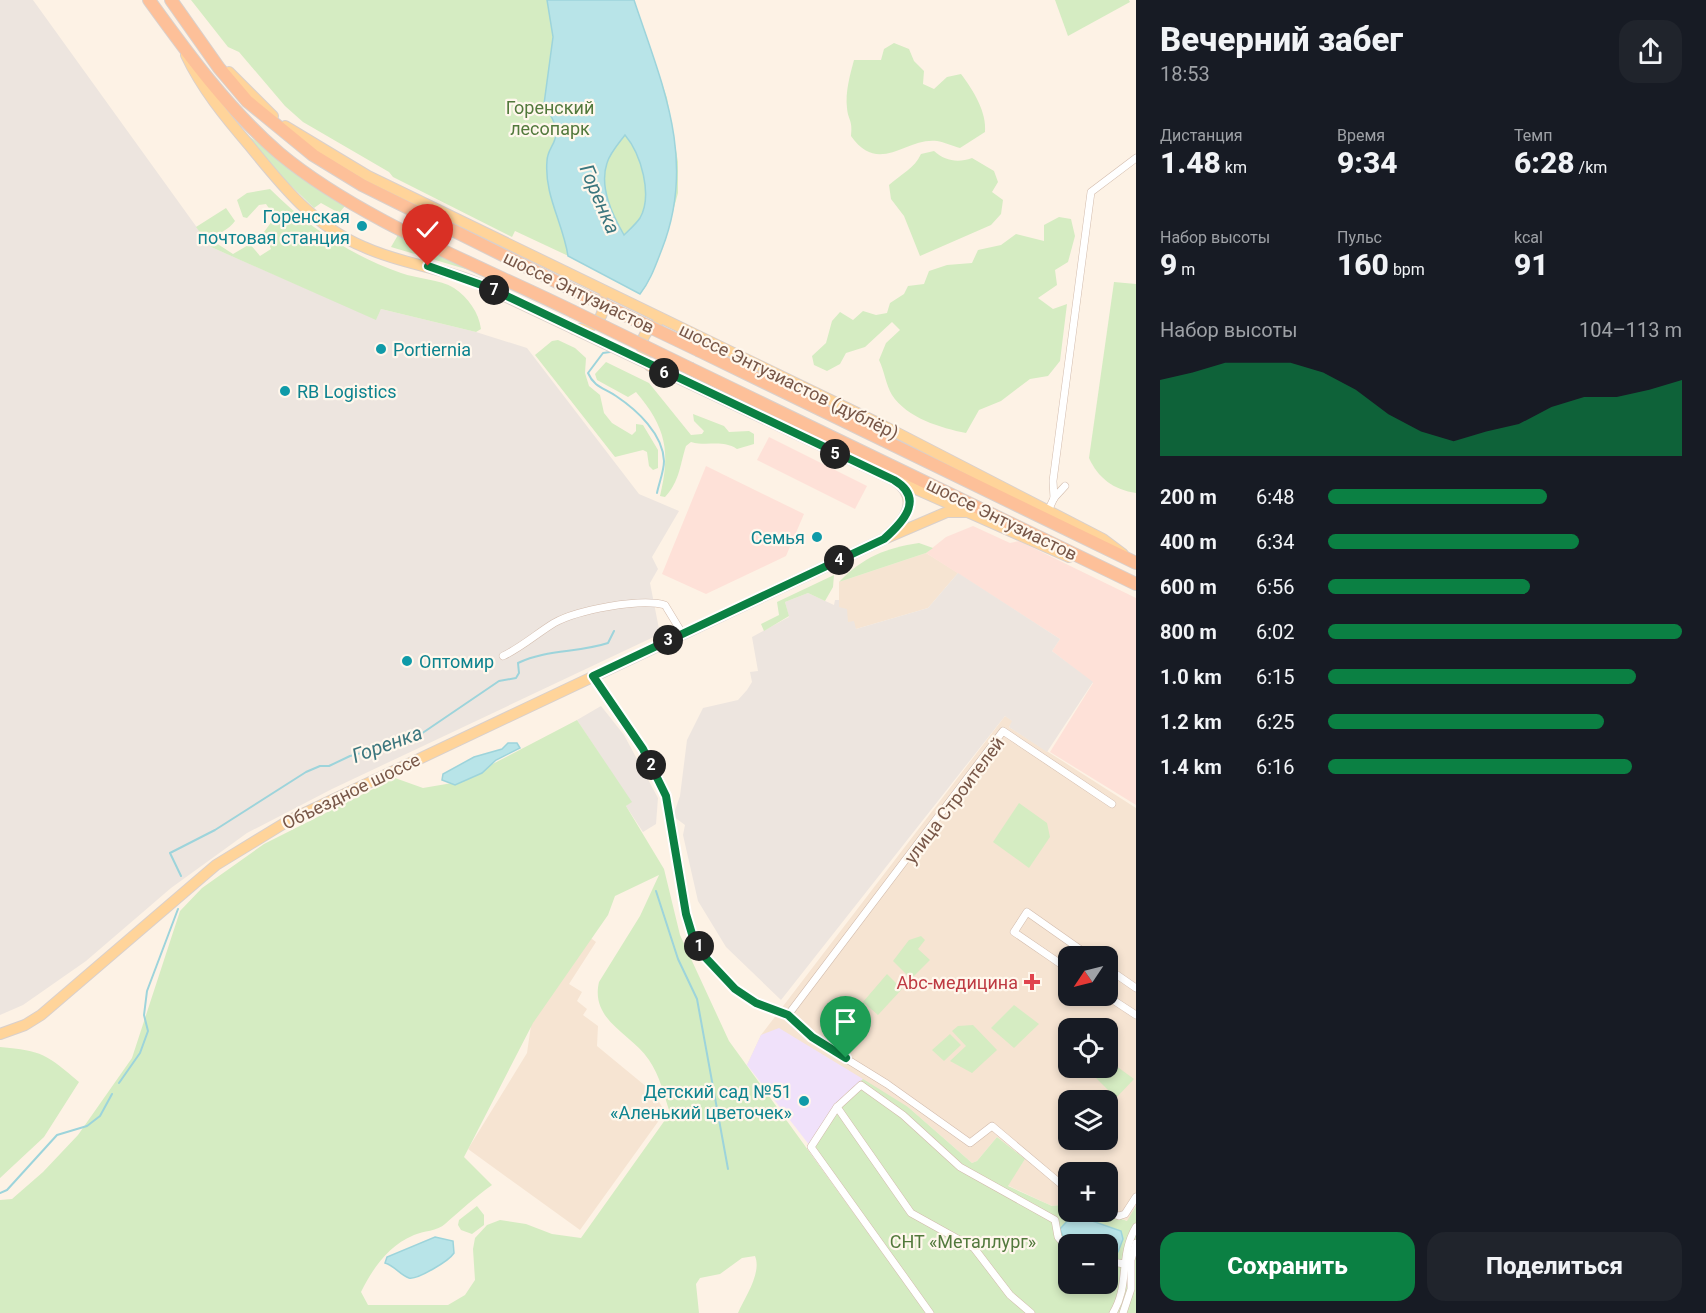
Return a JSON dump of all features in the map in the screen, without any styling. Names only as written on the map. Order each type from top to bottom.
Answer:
[{"type":"highway","name":"шоссе Энтузиастов","points":[[149,0],[181,44],[239,114],[279,153],[315,180],[379,217],[1136,584]]},
{"type":"highway","name":"шоссе Энтузиастов","points":[[171,0],[234,87],[270,122],[336,170],[579,293],[1131,560]]},
{"type":"main road","points":[[181,44],[203,87],[215,104],[282,186],[323,224],[364,247],[461,276],[832,453],[971,512],[1053,551],[1120,577]]},
{"type":"main road","name":"шоссе Энтузиастов (дублёр)","points":[[209,54],[276,118],[317,147],[389,187],[880,424],[1103,538],[1131,560]]},
{"type":"main road","points":[[573,329],[590,327],[601,316],[603,301],[594,287]]},
{"type":"main road","points":[[651,367],[642,353],[643,337],[654,326],[669,323]]},
{"type":"main road","points":[[884,539],[902,523],[909,510],[905,490],[894,480]]},
{"type":"main road","name":"Объездное шоссе","points":[[0,1034],[25,1025],[41,1015],[216,865],[252,840],[288,820],[884,539],[947,512],[971,512]]},
{"type":"street","points":[[1054,498],[1053,481],[1091,192],[1136,158]]},
{"type":"street","points":[[1048,510],[1054,498],[1065,486]]},
{"type":"street","points":[[503,656],[519,648],[555,623],[575,614],[643,603],[665,605],[682,633]]},
{"type":"street","points":[[593,676],[643,749],[666,796],[686,914],[692,934],[705,957],[735,989],[756,1003],[788,1015],[812,1037],[887,1084],[970,1143],[992,1126],[1058,1182]]},
{"type":"street","name":"улица Строителей","points":[[788,1015],[1003,731],[1112,804]]},
{"type":"street","points":[[1058,962],[1014,932],[1027,912],[1075,946]]},
{"type":"street","points":[[1118,976],[1136,988]]},
{"type":"street","points":[[1118,1003],[1136,1015]]},
{"type":"street","points":[[930,1313],[811,1148],[837,1107],[861,1084],[903,1115],[960,1167],[1055,1220],[1058,1237]]},
{"type":"street","points":[[837,1107],[911,1213],[974,1248],[1010,1295],[1031,1313]]},
{"type":"street","points":[[1118,1216],[1125,1214],[1136,1197]]},
{"type":"street","points":[[1113,1313],[1122,1299],[1126,1279],[1124,1264],[1129,1239],[1136,1227]]},
{"type":"street","points":[[1123,1313],[1131,1289],[1131,1260],[1136,1244]]},
{"type":"street","points":[[1118,1263],[1124,1264]]},
{"type":"shaded area","points":[[0,0],[33,0],[211,247],[376,319],[381,309],[476,332],[527,348],[639,494],[679,511],[652,557],[658,569],[650,583],[660,634],[332,789],[247,833],[171,888],[86,961],[23,1005],[0,1015]]},
{"type":"shaded area","points":[[769,437],[867,486],[855,509],[757,460]]},
{"type":"shaded area","points":[[706,466],[804,514],[786,556],[706,594],[662,574]]},
{"type":"shaded area","points":[[973,526],[1010,543],[1019,541],[1136,598],[1136,805],[1050,752],[1093,683],[1052,651],[1060,639],[926,553],[946,537]]},
{"type":"shaded area","points":[[926,553],[958,573],[928,608],[856,629],[848,622],[839,607],[839,582]]},
{"type":"shaded area","points":[[958,573],[1060,639],[1052,651],[1093,682],[1047,752],[1009,727],[1012,721],[1005,716],[781,1000],[726,947],[698,901],[683,835],[685,825],[673,816],[680,796],[687,740],[703,708],[738,700],[747,690],[752,682],[750,672],[758,671],[752,637],[789,617],[785,602],[808,593],[834,605],[835,600],[839,600],[839,607],[847,609],[848,622],[854,621],[856,629],[928,608]]},
{"type":"shaded area","points":[[601,706],[624,735],[658,798],[656,824],[643,832],[626,806],[631,802],[577,720]]},
{"type":"shaded area","points":[[1005,716],[1013,721],[1009,727],[1136,808],[1136,1206],[1128,1221],[1118,1217],[1118,1162],[1058,1162],[1058,1205],[1052,1206],[1007,1185],[1025,1159],[997,1137],[977,1161],[972,1163],[908,1107],[747,1065],[761,1035]]},
{"type":"shaded area","points":[[580,930],[596,942],[569,984],[582,992],[577,1001],[587,1009],[583,1015],[598,1026],[597,1046],[654,1093],[665,1112],[580,1230],[468,1149],[527,1053],[534,1005]]},
{"type":"shaded area","points":[[779,1028],[863,1079],[845,1094],[810,1146],[747,1065],[761,1035]]},
{"type":"green space","name":"Горенский лесопарк","points":[[191,0],[634,0],[667,98],[678,162],[678,193],[665,240],[644,289],[640,294],[609,275],[515,231],[512,237],[393,177],[389,172],[303,122],[285,106],[239,52],[228,47]]},
{"type":"green space","points":[[1055,0],[1129,0],[1130,2],[1068,36]]},
{"type":"green space","points":[[894,43],[909,49],[914,61],[924,71],[923,84],[934,89],[947,77],[961,74],[981,109],[985,132],[960,148],[937,141],[926,141],[882,154],[861,148],[851,136],[847,108],[847,90],[854,60],[881,60],[884,49]]},
{"type":"green space","points":[[246,134],[345,206],[339,213],[321,203],[314,208],[280,175]]},
{"type":"green space","points":[[934,151],[952,160],[972,158],[994,171],[998,182],[992,192],[1003,200],[1001,214],[991,225],[920,256],[904,216],[891,199],[889,185],[911,168],[921,154]]},
{"type":"green space","points":[[270,189],[299,216],[347,249],[401,273],[454,288],[472,306],[481,329],[476,332],[381,309],[376,320],[211,247],[196,227],[226,208],[235,221],[213,241],[233,254],[250,244],[260,256],[271,249],[264,232],[275,217],[266,204],[259,205],[247,218],[243,217],[237,200],[247,193]]},
{"type":"green space","points":[[1059,217],[1071,219],[1075,236],[1068,262],[1055,270],[1057,285],[1038,298],[1053,309],[1067,304],[1060,361],[1048,376],[1030,379],[1001,401],[979,410],[966,433],[936,425],[915,416],[898,403],[892,395],[879,360],[886,343],[900,330],[892,322],[865,347],[846,353],[840,364],[827,371],[814,365],[812,356],[826,343],[832,321],[840,312],[853,320],[863,311],[876,315],[887,313],[890,303],[904,294],[908,286],[924,284],[929,271],[947,265],[972,263],[978,250],[1001,245],[1016,234],[1044,241],[1044,225]]},
{"type":"green space","points":[[398,235],[469,270],[391,247]]},
{"type":"green space","points":[[1114,282],[1136,284],[1136,493],[1108,482],[1089,458]]},
{"type":"green space","points":[[558,340],[575,348],[586,358],[585,373],[589,386],[600,395],[604,413],[612,423],[632,435],[636,431],[636,424],[643,425],[658,450],[658,468],[653,470],[649,466],[647,452],[643,450],[615,457],[535,355],[552,341]]},
{"type":"green space","points":[[606,362],[649,383],[691,435],[702,434],[704,431],[694,421],[693,414],[724,426],[729,432],[749,431],[754,434],[754,444],[737,449],[725,444],[691,442],[686,446],[674,485],[665,497],[660,496],[665,453],[660,429],[636,392],[628,397],[597,380],[595,374]]},
{"type":"green space","points":[[919,543],[933,548],[926,553],[839,582],[857,566],[876,555]]},
{"type":"green space","points":[[834,575],[833,587],[825,601],[808,593],[785,602],[789,616],[764,631],[761,624],[779,615],[777,602]]},
{"type":"green space","points":[[577,720],[632,802],[626,806],[664,869],[680,935],[729,1041],[926,1313],[738,1313],[755,1277],[757,1263],[755,1256],[742,1258],[720,1274],[700,1278],[696,1284],[699,1313],[0,1313],[0,1200],[12,1199],[43,1172],[78,1135],[132,1058],[180,911],[202,888],[264,844],[395,778],[423,788],[458,782]],"holes":[[[659,875],[640,916],[599,982],[598,995],[600,1007],[606,1017],[641,1050],[653,1066],[670,1113],[581,1238],[552,1234],[526,1224],[500,1220],[487,1225],[475,1238],[473,1249],[475,1280],[465,1295],[448,1305],[368,1305],[361,1292],[376,1266],[396,1245],[414,1235],[442,1226],[492,1185],[464,1157],[533,1023],[608,915],[615,896]]]},
{"type":"green space","points":[[1019,803],[1047,823],[1050,837],[1029,868],[993,842]]},
{"type":"green space","points":[[921,936],[925,940],[918,949],[930,960],[911,979],[893,961],[909,940]]},
{"type":"green space","points":[[887,974],[902,989],[878,1015],[863,1002]]},
{"type":"green space","points":[[1014,1005],[1039,1024],[1014,1048],[991,1028]]},
{"type":"green space","points":[[973,1025],[997,1050],[972,1073],[950,1061],[966,1046],[952,1031],[958,1026]]},
{"type":"green space","points":[[950,1034],[961,1045],[944,1061],[932,1050]]},
{"type":"green space","points":[[0,1047],[35,1052],[59,1065],[79,1082],[44,1137],[0,1178]]},
{"type":"green space","points":[[1118,1067],[1134,1079],[1118,1096],[1118,1090],[1108,1090],[1096,1078],[1118,1078]]},
{"type":"green space","name":"СНТ «Металлург»","points":[[863,1079],[908,1107],[972,1163],[977,1161],[997,1137],[1025,1159],[1008,1186],[1052,1206],[1058,1205],[1058,1222],[1118,1222],[1118,1218],[1127,1221],[1136,1206],[1136,1313],[927,1313],[810,1146],[836,1105]]},
{"type":"green space","points":[[477,1206],[484,1215],[484,1225],[472,1234],[461,1230],[458,1225],[459,1220]]},
{"type":"water","points":[[547,0],[634,0],[664,92],[672,123],[676,153],[676,184],[672,216],[662,249],[640,294],[568,256],[548,186],[547,173],[547,158],[556,134],[553,121],[544,104],[553,37]],"holes":[[[625,135],[631,143],[643,175],[645,198],[640,218],[624,235],[608,200],[605,172],[610,156]]]},
{"type":"water","points":[[508,743],[517,743],[520,748],[496,760],[482,773],[455,785],[442,780],[443,774],[474,757],[502,749]]},
{"type":"water","points":[[1066,1222],[1095,1222],[1121,1231],[1123,1239],[1118,1252],[1118,1234],[1062,1234],[1060,1229]]},
{"type":"water","points":[[435,1237],[453,1241],[454,1253],[433,1269],[409,1278],[385,1263],[387,1257]]},
{"type":"waterway","name":"Горенка","points":[[610,352],[603,353],[588,373],[596,384],[632,408],[654,432],[663,451],[664,461],[657,493]]},
{"type":"waterway","name":"Горенка","points":[[181,876],[170,853],[215,830],[306,772],[320,766],[329,766],[350,756],[388,746],[410,733],[421,734],[499,681],[516,678],[519,673],[518,663],[540,655],[608,643],[614,631]]},
{"type":"waterway","points":[[656,891],[678,959],[697,999],[728,1169]]},
{"type":"waterway","name":"Горенка","points":[[119,1083],[140,1053],[148,1031],[144,1015],[147,991],[178,909]]},
{"type":"waterway","name":"Горенка","points":[[0,1193],[7,1190],[57,1135],[87,1126],[100,1116],[112,1094]]},
{"type":"place","name":"Горенская почтовая станция","points":[[362,226]]},
{"type":"place","name":"Portiernia","points":[[381,349]]},
{"type":"place","name":"RB Logistics","points":[[285,391]]},
{"type":"place","name":"Семья","points":[[817,537]]},
{"type":"place","name":"Оптомир","points":[[407,661]]},
{"type":"place","name":"Abc-медицина","points":[[1032,982]]},
{"type":"place","name":"Детский сад №51 «Аленький цветочек»","points":[[804,1101]]},
{"type":"route","points":[[428,266],[490,288],[651,367],[894,480],[905,490],[909,505],[905,519],[884,539],[593,676],[643,749],[666,796],[686,914],[692,934],[705,957],[735,989],[756,1003],[788,1015],[812,1037],[846,1058]]}]
